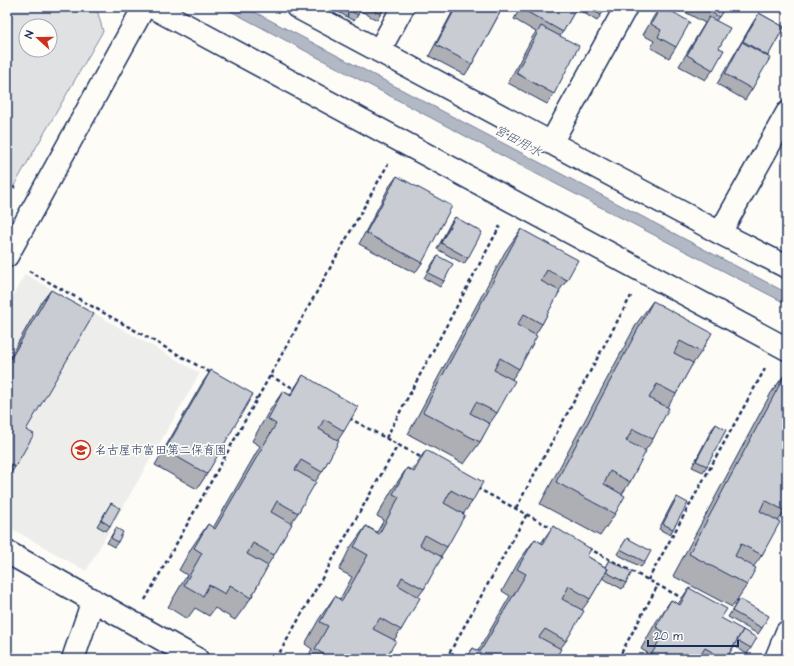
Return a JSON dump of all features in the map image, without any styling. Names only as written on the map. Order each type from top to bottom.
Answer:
[{"type":"street","points":[[7,256],[144,7]]},
{"type":"street","points":[[152,7],[783,346]]},
{"type":"street","points":[[297,7],[787,268]]},
{"type":"street","points":[[379,51],[403,7]]},
{"type":"street","points":[[551,143],[626,7]]},
{"type":"street","points":[[720,233],[787,113]]},
{"type":"street","points":[[7,552],[197,659]]},
{"type":"street","points":[[73,659],[93,600]]},
{"type":"street","points":[[776,659],[787,632]]},
{"type":"path","points":[[133,623],[401,141]]},
{"type":"path","points":[[386,438],[513,201]]},
{"type":"path","points":[[28,270],[216,376]]},
{"type":"path","points":[[516,508],[645,272]]},
{"type":"path","points":[[648,580],[783,346]]},
{"type":"path","points":[[270,376],[297,390]]},
{"type":"path","points":[[243,391],[257,399]]},
{"type":"path","points":[[345,416],[426,460]]},
{"type":"path","points":[[276,659],[398,445]]},
{"type":"path","points":[[474,486],[560,532]]},
{"type":"path","points":[[446,659],[527,514]]},
{"type":"path","points":[[587,547],[685,600]]},
{"type":"path","points":[[618,659],[658,585]]},
{"type":"shaded area","points":[[7,7],[91,7],[97,10],[103,31],[7,198]]},
{"type":"shaded area","points":[[223,7],[245,7],[787,293],[787,304],[529,170]]},
{"type":"shaded area","name":"名古屋市富田第二保育園","points":[[25,274],[200,373],[86,571],[7,526],[7,307]]},
{"type":"building","points":[[354,7],[360,11],[358,15],[351,11]]},
{"type":"building","points":[[368,7],[385,7],[380,14]]},
{"type":"building","points":[[456,7],[503,7],[472,64],[436,45]]},
{"type":"building","points":[[523,7],[577,7],[563,32],[522,9]]},
{"type":"building","points":[[587,7],[606,7],[601,15]]},
{"type":"building","points":[[661,7],[664,7],[690,22],[676,47],[658,37],[661,30],[651,24]]},
{"type":"building","points":[[702,7],[725,7],[719,17]]},
{"type":"building","points":[[759,13],[784,27],[768,56],[743,41]]},
{"type":"building","points":[[709,17],[730,28],[719,48],[724,50],[713,70],[687,55]]},
{"type":"building","points":[[541,26],[579,46],[554,94],[516,73]]},
{"type":"building","points":[[742,42],[770,58],[752,89],[725,74]]},
{"type":"building","points":[[397,176],[452,206],[422,263],[366,233]]},
{"type":"building","points":[[455,217],[482,232],[468,258],[441,243]]},
{"type":"building","points":[[521,229],[578,260],[567,280],[547,270],[541,281],[560,291],[542,324],[524,314],[517,325],[537,336],[519,369],[500,358],[494,370],[515,381],[497,413],[476,402],[470,413],[490,424],[480,442],[423,412]]},
{"type":"building","points":[[438,256],[453,264],[444,281],[428,273]]},
{"type":"building","points":[[51,290],[94,314],[26,430],[34,434],[15,467],[7,462],[7,365]]},
{"type":"building","points":[[653,301],[712,333],[701,352],[680,341],[674,353],[693,363],[676,394],[657,384],[649,398],[669,408],[653,439],[633,429],[626,441],[646,451],[630,482],[610,471],[604,484],[625,496],[615,514],[556,482]]},
{"type":"building","points":[[211,370],[253,394],[207,474],[165,450]]},
{"type":"building","points":[[787,371],[787,460],[784,466],[787,468],[787,508],[785,511],[765,500],[760,511],[780,522],[762,555],[741,544],[735,556],[756,568],[747,585],[689,554]]},
{"type":"building","points":[[303,375],[358,407],[344,431],[324,419],[319,429],[339,441],[322,472],[301,460],[295,470],[316,482],[298,513],[277,501],[271,512],[292,524],[274,555],[253,543],[247,554],[268,566],[251,598],[230,585],[225,594],[209,585],[203,596],[184,585],[202,553],[194,548],[208,524],[215,529],[276,424],[268,419],[283,391],[291,396]]},
{"type":"building","points":[[716,424],[726,430],[707,466],[696,461]]},
{"type":"building","points":[[426,450],[483,482],[472,502],[451,490],[444,503],[465,515],[447,547],[425,535],[420,545],[442,557],[424,589],[402,577],[398,585],[420,598],[401,630],[380,618],[373,629],[396,641],[385,659],[332,659],[315,649],[328,626],[320,622],[335,596],[342,601],[368,555],[354,547],[366,526],[379,534],[399,497],[393,494],[407,468],[414,472]]},
{"type":"building","points":[[677,497],[688,503],[673,529],[663,524]]},
{"type":"building","points":[[111,503],[120,508],[110,526],[101,520]]},
{"type":"building","points":[[553,526],[591,549],[587,556],[608,569],[590,599],[569,586],[562,599],[584,611],[566,641],[545,629],[539,637],[561,649],[555,659],[466,659],[473,648],[480,652],[526,574],[517,569],[535,539],[543,544]]},
{"type":"building","points":[[116,528],[123,532],[118,542],[111,538]]},
{"type":"building","points":[[627,538],[651,551],[645,562],[620,549]]},
{"type":"building","points":[[609,560],[632,572],[626,583],[606,572],[608,569],[605,567]]},
{"type":"building","points":[[689,588],[727,609],[721,618],[743,630],[726,659],[705,648],[698,659],[649,659],[664,632],[656,627],[671,600],[680,605]]},
{"type":"building","points":[[739,599],[769,616],[762,628],[732,611]]},
{"type":"building","points":[[743,630],[757,638],[751,648],[737,640]]},
{"type":"place","name":"名古屋市富田第二保育園","points":[[81,450]]},
{"type":"water label","name":"宮田用水","points":[[518,141]]}]
